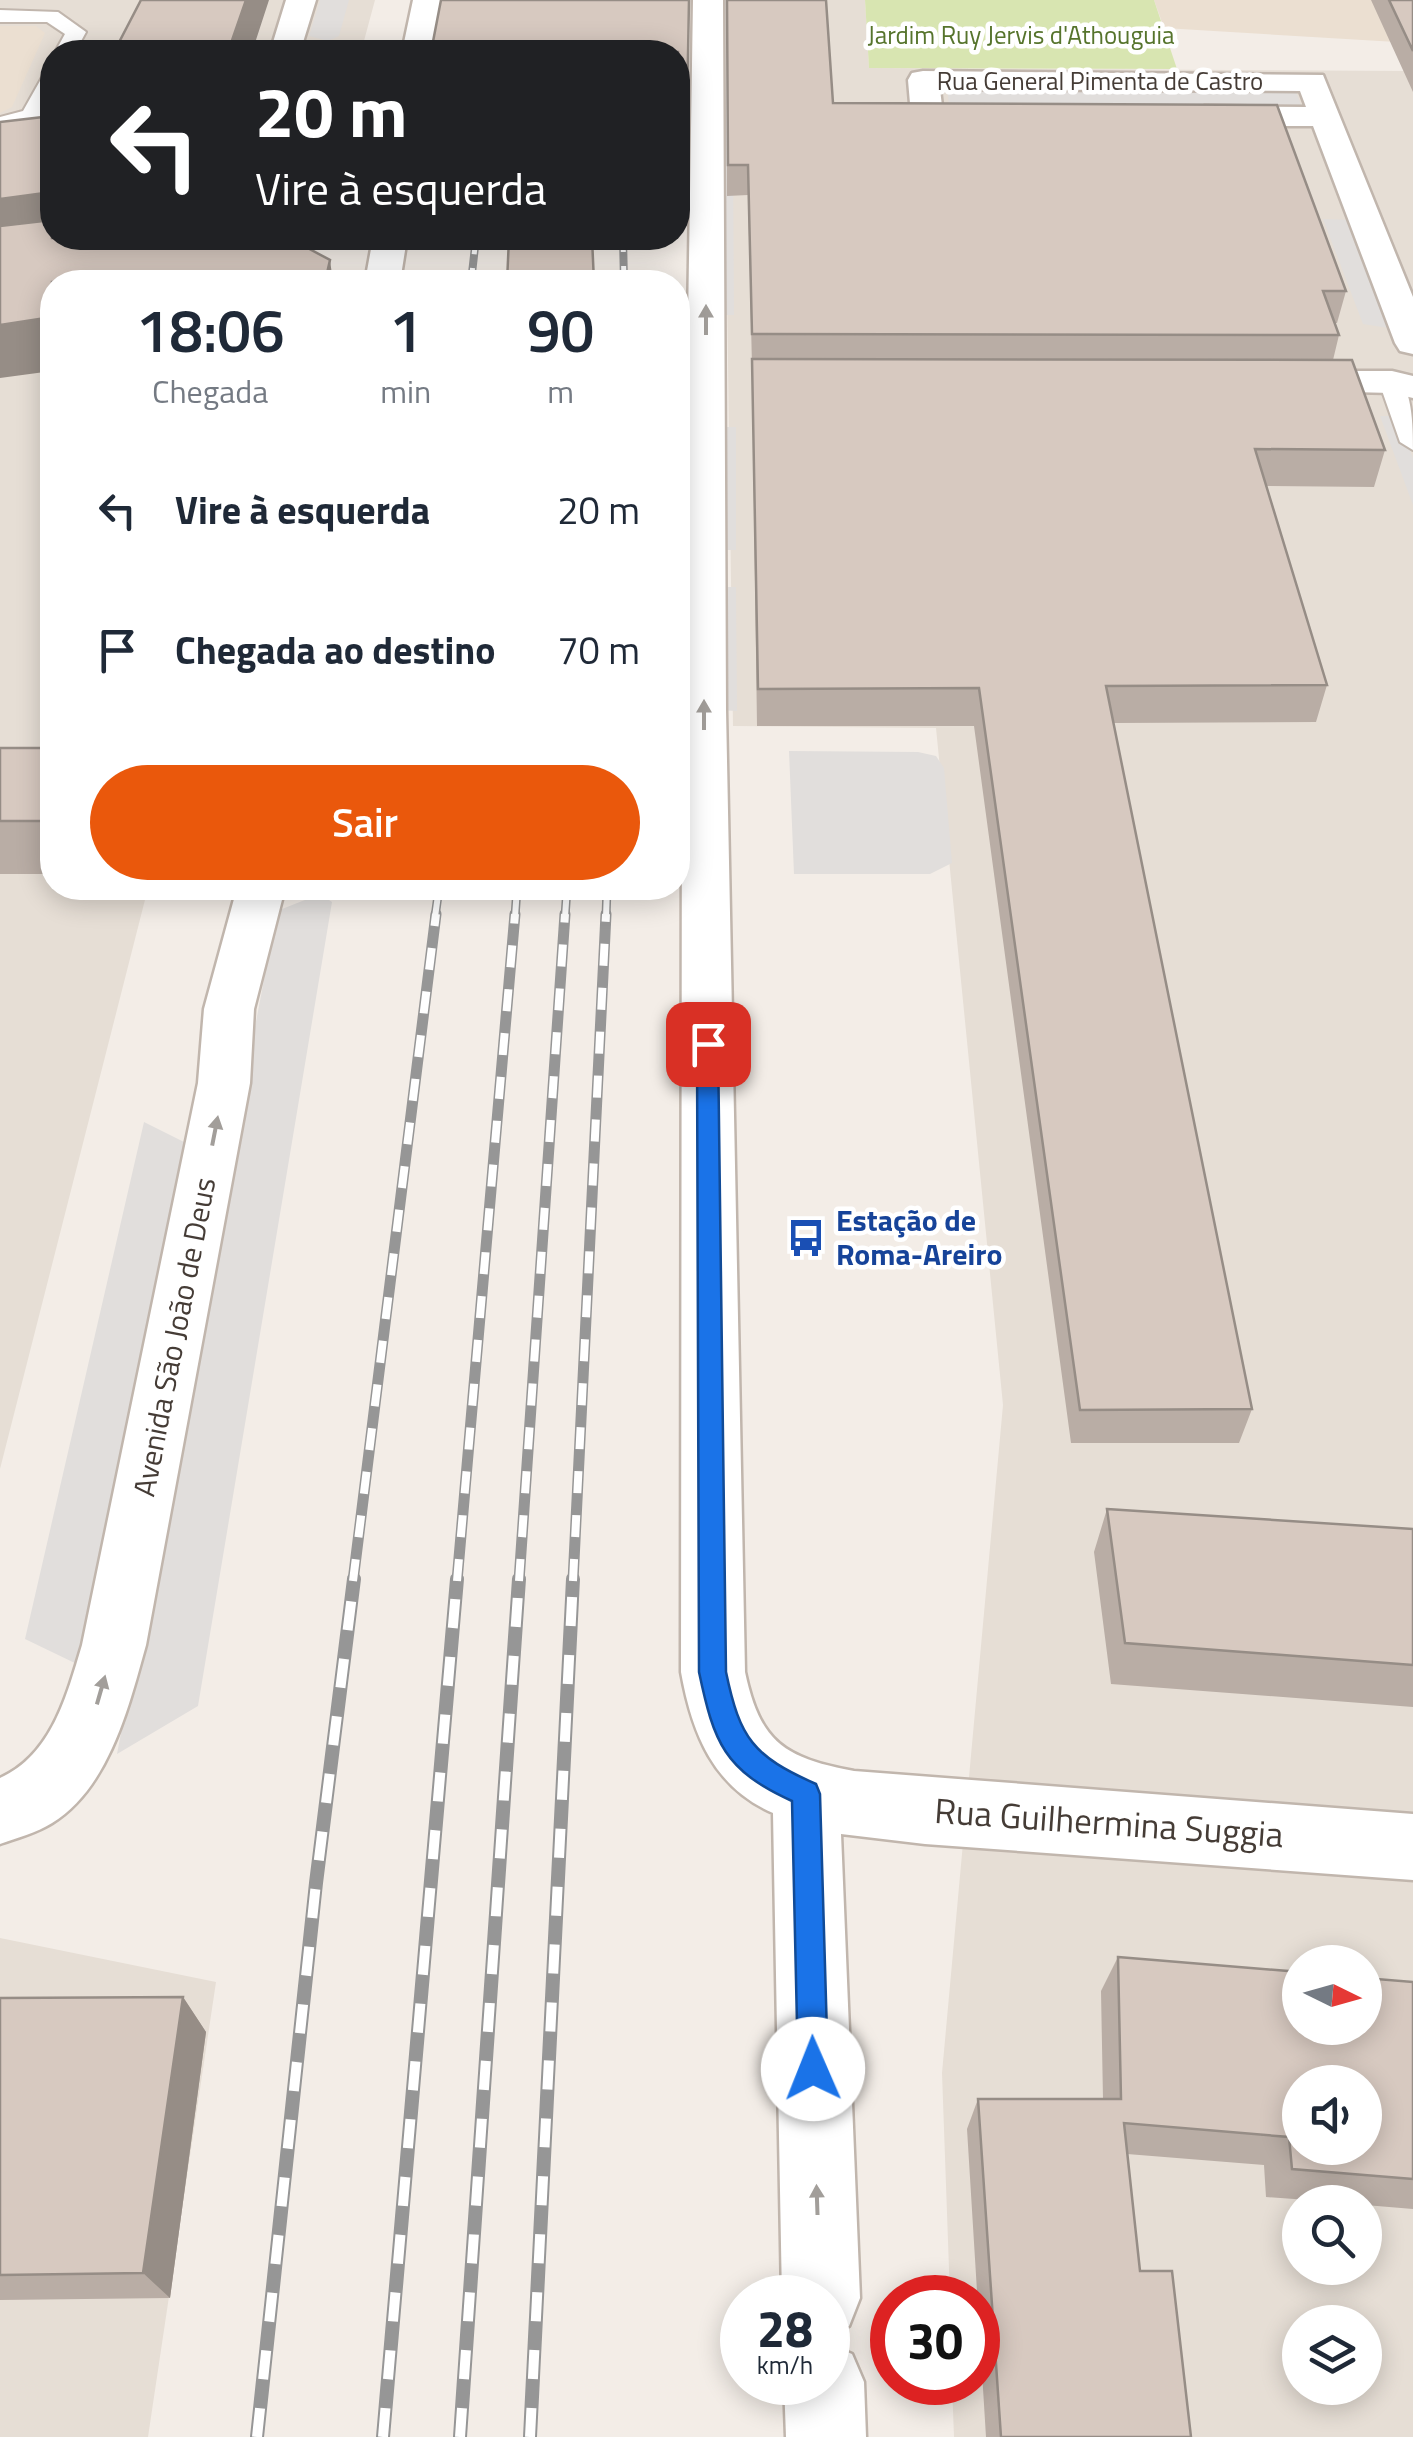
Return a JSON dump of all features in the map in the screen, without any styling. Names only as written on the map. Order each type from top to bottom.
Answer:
[{"type":"street","points":[[289,40],[301,0]]},
{"type":"street","points":[[420,40],[428,0]]},
{"type":"street","name":"Rua Guilhermina Suggia","points":[[708,0],[722,381],[704,812],[713,1672],[722,1715],[741,1755],[769,1777],[806,1794],[913,1808],[1413,1847]]},
{"type":"street","name":"Rua General Pimenta de Castro","points":[[1026,116],[927,115],[923,80],[1312,82],[1413,343]]},
{"type":"street","name":"Rua General Pimenta de Castro","points":[[1166,116],[1325,117]]},
{"type":"street","points":[[1255,382],[1402,384]]},
{"type":"street","name":"Avenida São João de Deus","points":[[0,1812],[19,1808],[58,1776],[94,1714],[114,1646],[224,1084],[229,1008],[258,900]]},
{"type":"street","points":[[806,1794],[820,2275]]},
{"type":"street","points":[[825,2405],[826,2437]]},
{"type":"lane","points":[[0,16],[51,16],[76,32],[72,40]]},
{"type":"lane","points":[[0,124],[32,115],[40,99]]},
{"type":"lane","points":[[1402,384],[1413,442]]},
{"type":"shaded area","points":[[0,0],[375,0],[364,40],[40,40],[40,250],[311,250],[306,270],[40,270],[40,900],[145,900],[0,1469]]},
{"type":"shaded area","points":[[320,0],[349,0],[339,36],[324,40],[309,36]]},
{"type":"shaded area","points":[[719,0],[732,0],[734,315],[719,315]]},
{"type":"shaded area","points":[[723,0],[865,0],[869,68],[1413,71],[1413,2437],[954,2437],[953,2405],[1000,2405],[1000,2275],[949,2275],[942,2073],[1003,1405],[936,728],[733,726]]},
{"type":"shaded area","points":[[1154,0],[1413,0],[1413,43],[1164,28]]},
{"type":"shaded area","points":[[0,26],[36,26],[45,33],[12,107],[0,113]]},
{"type":"shaded area","points":[[947,85],[1295,89],[1303,110],[949,106]]},
{"type":"shaded area","points":[[1323,219],[1358,220],[1402,330],[1363,324]]},
{"type":"shaded area","points":[[1380,416],[1397,416],[1413,458],[1413,505]]},
{"type":"shaded area","points":[[719,427],[736,427],[736,550],[718,550]]},
{"type":"shaded area","points":[[719,587],[736,587],[737,711],[718,710]]},
{"type":"shaded area","points":[[789,751],[918,752],[936,756],[944,768],[952,863],[930,874],[794,874]]},
{"type":"shaded area","points":[[305,900],[332,902],[198,1706],[117,1754],[277,911]]},
{"type":"shaded area","points":[[144,1122],[188,1144],[81,1666],[25,1639]]},
{"type":"shaded area","points":[[0,1938],[216,1982],[148,2437],[0,2437]]},
{"type":"green space","name":"Jardim Ruy Jervis d'Athouguia","points":[[865,0],[1154,0],[1177,69],[869,68]]},
{"type":"building","points":[[141,0],[246,0],[232,40],[120,40]]},
{"type":"building","points":[[441,0],[689,0],[688,40],[433,40]]},
{"type":"building","points":[[727,0],[826,0],[833,103],[1277,105],[1346,291],[1323,291],[1339,335],[752,334],[748,165],[728,165]]},
{"type":"building","points":[[1389,0],[1413,0],[1413,51]]},
{"type":"building","points":[[40,117],[40,194],[0,199],[0,122]]},
{"type":"building","points":[[40,221],[40,250],[311,250],[330,260],[328,270],[40,270],[40,319],[0,325],[0,226]]},
{"type":"building","points":[[508,250],[593,250],[593,270],[508,270]]},
{"type":"building","points":[[752,359],[1352,360],[1385,450],[1255,449],[1327,685],[1106,686],[1252,1409],[1080,1410],[979,688],[758,689]]},
{"type":"building","points":[[0,748],[40,748],[40,821],[0,821]]},
{"type":"building","points":[[1107,1509],[1413,1529],[1413,1665],[1125,1643]]},
{"type":"building","points":[[1118,1957],[1282,1971],[1282,2045],[1382,2045],[1382,1979],[1413,1982],[1413,2179],[1292,2169],[1292,2165],[1382,2165],[1382,2065],[1282,2065],[1282,2136],[1124,2123],[1140,2271],[1172,2271],[1191,2437],[1001,2437],[1000,2275],[990,2275],[978,2099],[1121,2099]]},
{"type":"building","points":[[183,1997],[143,2273],[0,2275],[0,1998]]},
{"type":"railway","points":[[472,270],[475,250]]},
{"type":"railway","points":[[623,250],[624,270]]},
{"type":"railway","points":[[435,917],[437,900]]},
{"type":"railway","points":[[515,917],[516,900]]},
{"type":"railway","points":[[565,917],[566,900]]},
{"type":"railway","points":[[606,917],[607,900]]},
{"type":"railway","points":[[353,1581],[436,914]]},
{"type":"railway","points":[[457,1581],[515,914]]},
{"type":"railway","points":[[519,1581],[565,914]]},
{"type":"railway","points":[[573,1581],[606,914]]},
{"type":"railway","points":[[257,2437],[316,1883],[354,1579]]},
{"type":"railway","points":[[383,2437],[457,1579]]},
{"type":"railway","points":[[460,2437],[519,1579]]},
{"type":"railway","points":[[530,2437],[573,1579]]},
{"type":"place","name":"Estação de Roma-Areiro","points":[[806,1238]]},
{"type":"route","points":[[708,1044],[713,1672],[722,1715],[741,1755],[769,1777],[806,1794],[813,2069]]}]
